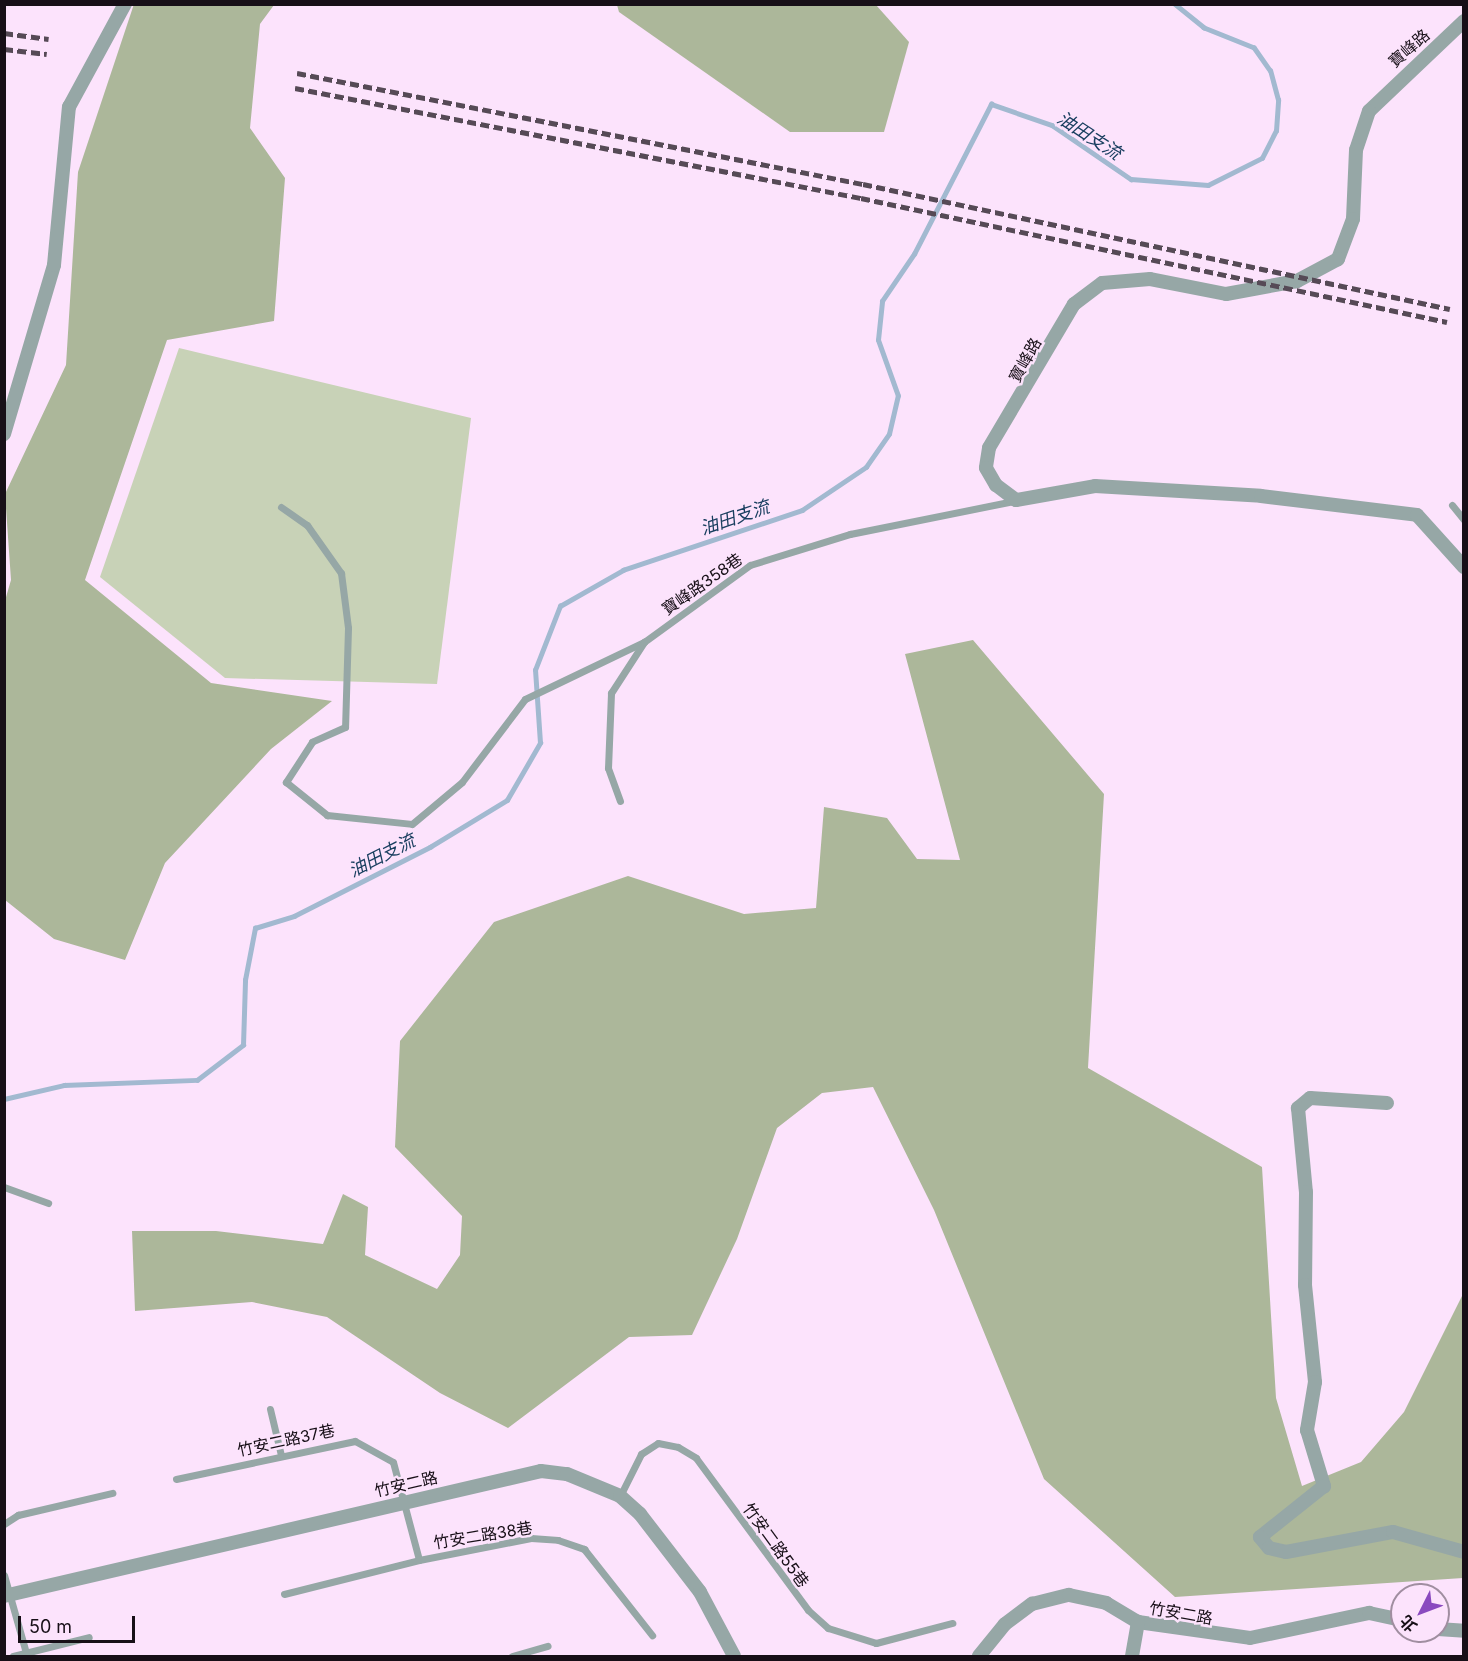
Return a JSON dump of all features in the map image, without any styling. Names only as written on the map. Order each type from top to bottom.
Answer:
[{"type":"street","points":[[4,434],[54,265],[69,107],[125,4]]},
{"type":"street","name":"寶峰路","points":[[1016,500],[996,485],[986,468],[989,448],[1074,304],[1102,283],[1150,279],[1226,294],[1297,281],[1338,258],[1353,219],[1356,150],[1369,111],[1464,21]]},
{"type":"street","points":[[1016,500],[1095,486],[1376,507],[1417,515],[1464,567]]},
{"type":"street","points":[[1387,1103],[1310,1098],[1298,1108],[1306,1192],[1305,1297],[1315,1382],[1307,1430],[1324,1486],[1260,1537],[1269,1548],[1286,1552],[1394,1532],[1464,1552]]},
{"type":"street","name":"竹安二路","points":[[7,1595],[541,1471],[567,1474],[620,1496],[700,1592],[734,1656]]},
{"type":"street","name":"竹安二路","points":[[979,1656],[1005,1624],[1032,1604],[1069,1595],[1106,1603],[1138,1622],[1250,1638],[1296,1632],[1340,1616],[1369,1613],[1390,1617]]},
{"type":"street","points":[[1132,1656],[1138,1622]]},
{"type":"lane","name":"寶峰路358巷","points":[[620,801],[608,768],[611,693],[644,642],[750,565],[850,534],[1016,500]]},
{"type":"lane","points":[[1452,505],[1464,520]]},
{"type":"lane","points":[[281,507],[307,525],[341,573],[348,628],[345,727],[312,742],[285,782],[327,815],[412,824],[462,782],[525,699],[644,642]]},
{"type":"lane","points":[[4,1187],[48,1203]]},
{"type":"lane","points":[[270,1409],[281,1455]]},
{"type":"lane","name":"竹安二路37巷","points":[[176,1479],[334,1442],[375,1448],[393,1462],[406,1501]]},
{"type":"lane","name":"竹安二路55巷","points":[[620,1496],[641,1454],[658,1443],[678,1447],[696,1458],[808,1610],[828,1628],[876,1642],[952,1623]]},
{"type":"lane","points":[[4,1524],[18,1515],[112,1493]]},
{"type":"lane","name":"竹安二路38巷","points":[[406,1501],[419,1560]]},
{"type":"lane","name":"竹安二路38巷","points":[[284,1594],[419,1560],[531,1538],[558,1540],[584,1549],[652,1635]]},
{"type":"lane","points":[[4,1575],[7,1595],[26,1653]]},
{"type":"lane","points":[[13,1656],[89,1638]]},
{"type":"lane","points":[[512,1656],[548,1646]]},
{"type":"green space","points":[[134,4],[274,5],[260,24],[250,128],[285,178],[274,321],[167,340],[85,580],[211,683],[332,701],[271,749],[165,863],[125,960],[54,939],[5,900],[4,604],[11,580],[5,494],[66,365],[78,172]]},
{"type":"green space","points":[[617,5],[876,5],[909,42],[884,132],[790,132],[619,12]]},
{"type":"green space","points":[[179,348],[471,418],[437,684],[225,678],[100,577]]},
{"type":"green space","points":[[973,640],[1104,794],[1088,1068],[1262,1167],[1276,1398],[1302,1486],[1361,1462],[1404,1412],[1463,1294],[1463,1578],[1175,1597],[1044,1479],[934,1210],[873,1087],[822,1093],[777,1128],[737,1239],[692,1335],[629,1337],[508,1428],[440,1393],[327,1317],[252,1302],[135,1311],[132,1231],[216,1231],[323,1244],[343,1194],[368,1207],[365,1255],[437,1289],[460,1255],[462,1216],[395,1147],[400,1041],[494,922],[628,876],[744,914],[816,908],[824,807],[887,818],[917,859],[960,860],[905,654]]},
{"type":"waterway","name":"油田支流","points":[[4,1099],[64,1085],[197,1080],[243,1045],[245,980],[255,928],[294,916],[430,847],[507,800],[540,743],[535,670],[560,606],[623,570],[802,510],[866,467],[889,434],[898,396],[878,340],[882,301],[914,254],[991,104],[1052,125],[1131,179],[1208,185],[1262,158],[1276,131],[1278,100],[1270,71],[1254,48],[1204,28],[1174,4]]},
{"type":"railway","points":[[4,33],[49,39]]},
{"type":"railway","points":[[4,49],[47,54]]},
{"type":"railway","points":[[297,73],[863,184],[1450,309]]},
{"type":"railway","points":[[295,88],[861,198],[1447,322]]}]
